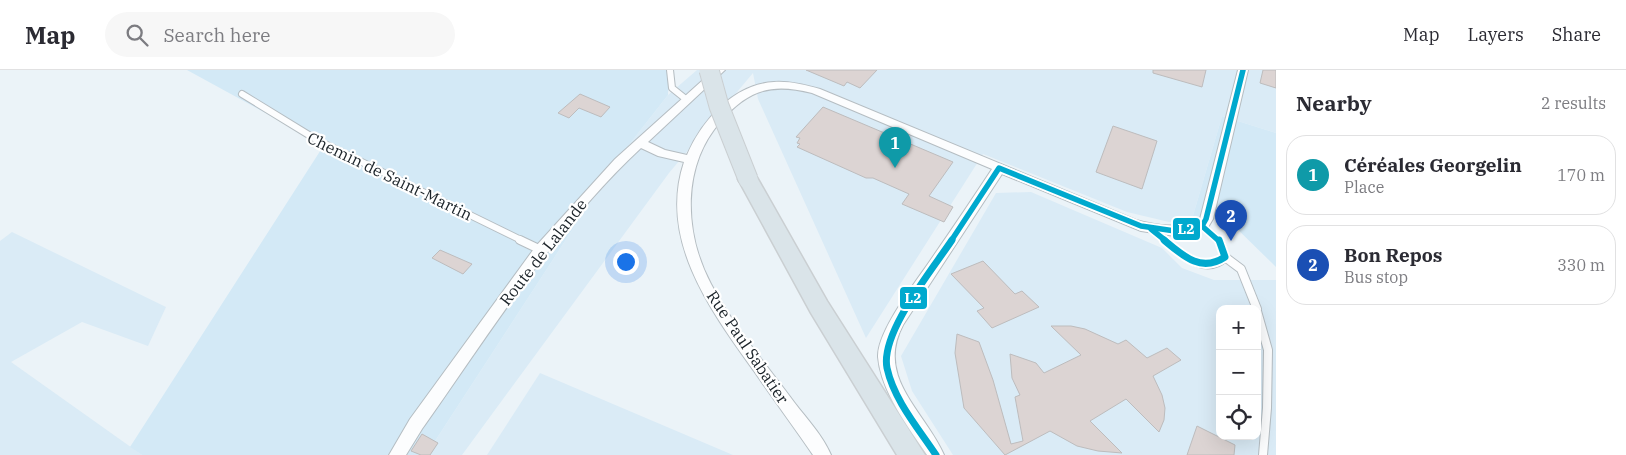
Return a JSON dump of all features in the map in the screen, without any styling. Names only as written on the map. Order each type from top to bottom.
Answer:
[{"type":"main road","points":[[716,71],[719,106],[748,179],[819,307],[912,455]]},
{"type":"street","points":[[1202,226],[1206,219],[1243,70]]},
{"type":"street","name":"Route de Lalande","points":[[397,455],[427,409],[541,250],[598,184],[688,100],[716,71]]},
{"type":"street","name":"Rue Paul Sabatier","points":[[823,455],[710,296],[696,264],[685,224],[686,186],[691,160],[712,124],[734,99],[751,90],[779,84],[800,86],[1151,230],[1174,232],[1202,226]]},
{"type":"street","points":[[640,143],[662,153],[691,160]]},
{"type":"street","points":[[936,455],[901,399],[890,373],[886,356],[890,336],[999,168]]},
{"type":"lane","points":[[670,70],[670,86],[674,92],[688,100]]},
{"type":"lane","name":"Chemin de Saint-Martin","points":[[242,94],[317,140],[541,250]]},
{"type":"lane","points":[[1202,226],[1219,240],[1225,257],[1241,270],[1255,305]]},
{"type":"lane","points":[[1151,230],[1190,260],[1200,264],[1217,264],[1225,257]]},
{"type":"lane","points":[[1261,325],[1268,350],[1267,408],[1263,455]]},
{"type":"shaded area","points":[[187,70],[669,70],[668,95],[621,155],[426,455],[142,455],[130,447],[324,145]]},
{"type":"shaded area","points":[[697,70],[1276,70],[1276,133],[1222,116],[1192,219],[1169,222],[1127,212],[983,154],[866,338],[758,99],[753,73],[669,173],[462,455],[426,455],[621,155],[668,95]]},
{"type":"shaded area","points":[[1222,116],[1276,133],[1276,267],[1227,219],[1192,219]]},
{"type":"shaded area","points":[[1031,192],[1162,248],[1182,268],[1214,280],[1276,280],[1276,455],[953,455],[912,391],[901,356],[996,193]]},
{"type":"shaded area","points":[[12,232],[166,307],[148,346],[82,322],[11,362],[142,455],[0,455],[0,241]]},
{"type":"shaded area","points":[[540,373],[733,455],[487,455]]},
{"type":"building","points":[[806,70],[877,70],[860,88],[847,82],[844,86]]},
{"type":"building","points":[[1153,70],[1206,70],[1202,87],[1153,73]]},
{"type":"building","points":[[1263,70],[1276,70],[1276,88],[1260,83]]},
{"type":"building","points":[[580,94],[610,107],[601,117],[579,108],[569,118],[558,113]]},
{"type":"building","points":[[823,107],[953,162],[929,196],[953,207],[944,222],[902,204],[909,194],[873,178],[866,178],[797,147],[800,144],[797,143],[800,138],[796,137]]},
{"type":"building","points":[[1113,126],[1157,141],[1142,189],[1096,172]]},
{"type":"building","points":[[440,250],[472,264],[463,274],[432,258]]},
{"type":"building","points":[[983,261],[1015,294],[1022,291],[1039,307],[992,328],[977,311],[984,308],[951,274]]},
{"type":"building","points":[[1051,326],[1071,326],[1085,329],[1118,344],[1126,340],[1147,358],[1167,348],[1181,360],[1153,376],[1162,395],[1165,408],[1164,420],[1159,432],[1126,399],[1090,421],[1122,453],[1098,451],[1077,446],[1050,431],[1005,455],[964,408],[955,353],[957,334],[979,342],[993,380],[1011,444],[1023,441],[1015,397],[1020,395],[1012,378],[1010,354],[1036,363],[1044,373],[1081,355]]},
{"type":"building","points":[[1197,426],[1216,436],[1216,440],[1225,440],[1235,445],[1234,455],[1187,455]]},
{"type":"building","points":[[422,434],[438,443],[430,455],[421,455],[411,451]]},
{"type":"transit line","name":"L2","points":[[936,455],[896,393],[887,366],[887,345],[898,321],[999,168],[1141,226],[1175,231],[1202,226],[1206,219],[1243,70]]},
{"type":"transit line","name":"L2","points":[[1151,229],[1186,257],[1196,262],[1216,263],[1225,257],[1219,240],[1202,226]]},
{"type":"place","name":"Céréales Georgelin","points":[[895,168]]},
{"type":"place","name":"Bon Repos","points":[[1231,241]]}]
